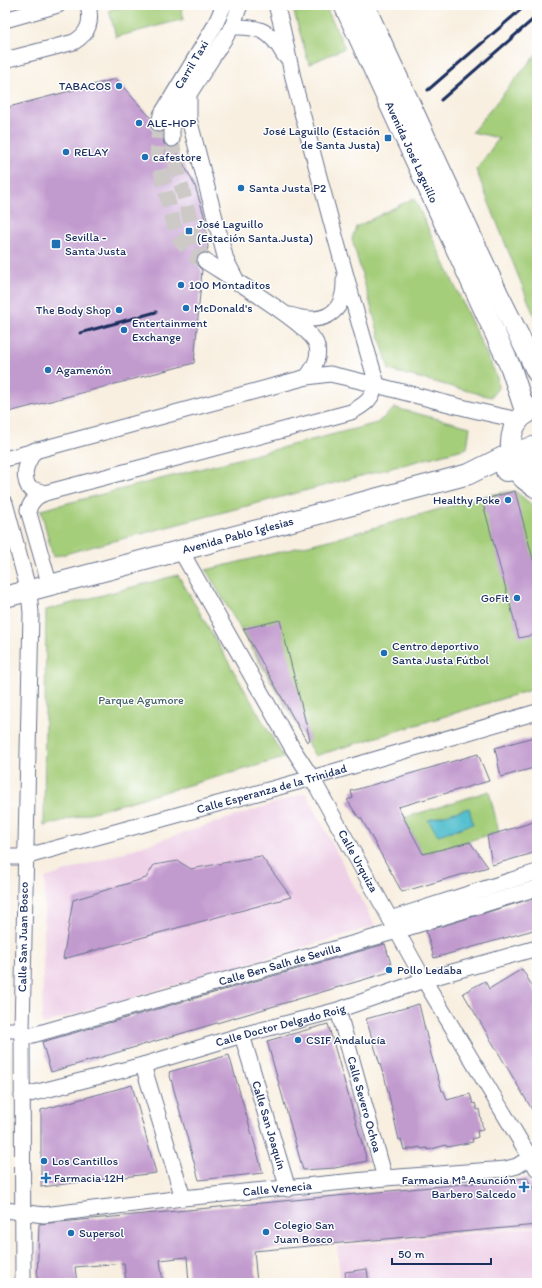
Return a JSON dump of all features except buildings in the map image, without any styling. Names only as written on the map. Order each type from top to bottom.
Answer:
[{"type":"main road","name":"Avenida José Laguillo","points":[[344,5],[488,297]]},
{"type":"main road","name":"Avenida José Laguillo","points":[[364,5],[488,297]]},
{"type":"main road","points":[[488,297],[537,372]]},
{"type":"main road","points":[[488,297],[527,414],[511,442],[514,462],[526,481],[537,488]]},
{"type":"main road","points":[[514,462],[537,446]]},
{"type":"main road","points":[[514,462],[537,464]]},
{"type":"main road","name":"Avenida Pablo Iglesias","points":[[5,597],[29,592],[514,462]]},
{"type":"street","points":[[5,13],[36,5]]},
{"type":"street","points":[[5,20],[58,5]]},
{"type":"street","points":[[5,60],[74,42],[83,37],[89,26],[90,14],[88,5]]},
{"type":"street","name":"Carril Taxi","points":[[159,124],[161,115],[214,27],[224,5]]},
{"type":"street","points":[[172,139],[172,128],[177,114],[232,27],[240,5]]},
{"type":"street","points":[[50,586],[28,510],[32,501],[45,492],[351,412],[366,404],[377,384],[344,272],[290,67],[282,26],[276,5]]},
{"type":"street","points":[[232,27],[249,26],[265,31],[276,40],[290,67]]},
{"type":"street","points":[[189,93],[189,119],[226,260],[238,283]]},
{"type":"street","points":[[205,261],[285,314],[311,336],[316,343],[318,353],[314,367],[307,377]]},
{"type":"street","points":[[285,314],[305,320],[325,318],[340,306],[345,290],[344,272]]},
{"type":"street","points":[[5,458],[307,377],[330,374],[377,384],[487,414],[527,414]]},
{"type":"street","points":[[35,450],[25,467],[25,478],[29,488],[45,492]]},
{"type":"street","name":"Calle San Juan Bosco","points":[[6,509],[29,592],[31,613],[24,857],[22,1034],[23,1283]]},
{"type":"street","name":"Calle Urquiza","points":[[181,551],[293,749],[312,778],[424,980],[535,1160]]},
{"type":"street","name":"Calle Esperanza de la Trinidad","points":[[5,857],[24,857],[312,778],[537,712]]},
{"type":"street","points":[[394,925],[537,872]]},
{"type":"street","name":"Calle Ben Salh de Sevilla","points":[[5,1030],[22,1034],[394,925],[537,888]]},
{"type":"street","name":"Calle Doctor Delgado Roig","points":[[22,1096],[143,1065],[242,1035],[338,1010],[424,980],[537,948]]},
{"type":"street","name":"Calle Severo Ochoa","points":[[338,1010],[385,1178]]},
{"type":"street","name":"Calle San Joaquín","points":[[242,1035],[288,1189]]},
{"type":"street","points":[[143,1065],[183,1198]]},
{"type":"street","name":"Calle Venecia","points":[[5,1210],[44,1215],[183,1198],[288,1189],[385,1178],[506,1170],[535,1160]]},
{"type":"shaded area","points":[[306,793],[375,926],[42,1024],[45,878]]},
{"type":"shaded area","points":[[537,1227],[537,1283],[341,1283],[337,1246]]},
{"type":"green space","points":[[128,5],[180,5],[184,19],[116,37],[109,10]]},
{"type":"green space","points":[[292,5],[325,5],[345,48],[309,64]]},
{"type":"green space","points":[[537,53],[537,323],[476,170],[499,138],[472,132]]},
{"type":"green space","points":[[414,198],[497,377],[498,388],[491,397],[389,370],[352,239],[356,227]]},
{"type":"green space","points":[[395,408],[470,427],[467,448],[53,557],[41,510],[377,423]]},
{"type":"green space","name":"Centro deportivo Santa Justa Fútbol","points":[[515,491],[537,509],[537,688],[315,756],[206,570],[341,537],[493,494]]},
{"type":"green space","name":"Parque Agumore","points":[[178,575],[284,758],[44,826],[46,610]]},
{"type":"green space","points":[[489,791],[499,832],[423,854],[404,818]]},
{"type":"water","points":[[469,808],[473,824],[438,835],[428,820]]},
{"type":"tunnel","points":[[159,124],[157,155],[176,234],[191,254],[205,261]]},
{"type":"tunnel","points":[[172,139],[176,164],[196,244],[204,259]]},
{"type":"railway","points":[[428,90],[526,5]]},
{"type":"railway","points":[[441,100],[537,16]]},
{"type":"railway","points":[[80,333],[156,312]]},
{"type":"place","name":"TABACOS","points":[[119,86]]},
{"type":"place","name":"ALE-HOP","points":[[139,123]]},
{"type":"place","name":"José Laguillo (Estación de Santa Justa)","points":[[388,138]]},
{"type":"place","name":"RELAY","points":[[66,152]]},
{"type":"place","name":"cafestore","points":[[145,157]]},
{"type":"place","name":"Santa Justa P2","points":[[241,188]]},
{"type":"place","name":"José Laguillo (Estación Santa.Justa)","points":[[189,231]]},
{"type":"place","name":"Sevilla - Santa Justa","points":[[56,244]]},
{"type":"place","name":"100 Montaditos","points":[[181,285]]},
{"type":"place","name":"McDonald's","points":[[186,308]]},
{"type":"place","name":"The Body Shop","points":[[119,310]]},
{"type":"place","name":"Entertainment Exchange","points":[[124,330]]},
{"type":"place","name":"Agamenón","points":[[48,370]]},
{"type":"place","name":"Healthy Poke","points":[[508,500]]},
{"type":"place","name":"GoFit","points":[[517,598]]},
{"type":"place","name":"Centro deportivo Santa Justa Fútbol","points":[[384,653]]},
{"type":"place","name":"Pollo Ledaba","points":[[389,970]]},
{"type":"place","name":"CSIF Andalucía","points":[[298,1040]]},
{"type":"place","name":"Los Cantillos","points":[[44,1161]]},
{"type":"place","name":"Farmacia 12H","points":[[46,1178]]},
{"type":"place","name":"Farmacia Mª Asunción Barbero Salcedo","points":[[524,1187]]},
{"type":"place","name":"Colegio San Juan Bosco","points":[[266,1232]]},
{"type":"place","name":"Supersol","points":[[71,1233]]}]
